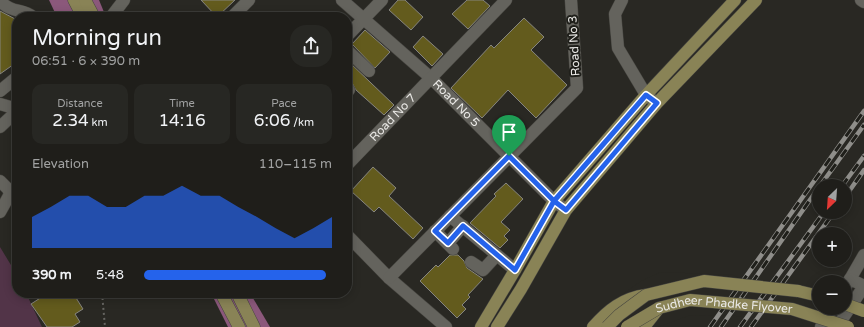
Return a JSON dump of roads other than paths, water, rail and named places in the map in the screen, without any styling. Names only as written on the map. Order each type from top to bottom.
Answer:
[{"type":"main road","points":[[74,0],[80,12]]},
{"type":"main road","points":[[85,0],[91,12]]},
{"type":"main road","points":[[497,327],[521,289],[566,210],[657,103],[756,0]]},
{"type":"main road","points":[[481,327],[554,201],[646,95],[733,1]]},
{"type":"main road","points":[[512,275],[521,289]]},
{"type":"main road","name":"Sudheer Phadke Flyover","points":[[607,327],[619,315],[646,295],[704,281],[798,291],[812,294]]},
{"type":"main road","points":[[592,327],[602,316],[624,300],[646,295]]},
{"type":"main road","points":[[224,298],[239,327]]},
{"type":"main road","points":[[240,298],[254,327]]},
{"type":"main road","points":[[852,302],[862,299]]},
{"type":"main road","name":"Sudheer Phadke Flyover","points":[[627,327],[659,308],[690,300],[731,302],[792,309],[848,327]]},
{"type":"main road","points":[[644,327],[659,308]]},
{"type":"street","points":[[237,12],[249,0]]},
{"type":"street","name":"Road No 5","points":[[342,0],[431,78],[554,201],[566,210]]},
{"type":"street","points":[[352,31],[382,0]]},
{"type":"street","name":"Road No 3","points":[[389,278],[577,88],[571,0]]},
{"type":"street","points":[[622,0],[615,14],[618,48],[646,95],[657,103]]},
{"type":"street","points":[[0,1],[14,11],[21,12]]},
{"type":"street","points":[[733,1],[744,11]]},
{"type":"street","name":"Road No 7","points":[[352,161],[431,78],[500,2]]},
{"type":"street","points":[[352,55],[369,70]]},
{"type":"street","points":[[0,91],[12,81]]},
{"type":"street","points":[[0,104],[12,108]]},
{"type":"street","points":[[0,127],[12,115]]},
{"type":"street","points":[[0,181],[8,189],[10,194],[0,212]]},
{"type":"street","points":[[450,216],[496,256],[512,275]]},
{"type":"street","points":[[435,231],[451,246],[463,226]]},
{"type":"street","points":[[352,240],[389,278],[446,327]]},
{"type":"street","points":[[852,277],[864,255]]},
{"type":"street","points":[[471,262],[483,270],[496,256]]},
{"type":"street","points":[[837,327],[862,299],[852,288]]},
{"type":"street","points":[[821,327],[828,315]]},
{"type":"railway","points":[[710,327],[864,111]]},
{"type":"railway","points":[[825,179],[864,125]]},
{"type":"railway","points":[[847,179],[864,156]]},
{"type":"railway","points":[[852,187],[864,170]]},
{"type":"railway","points":[[721,327],[812,197]]},
{"type":"railway","points":[[740,327],[819,219]]},
{"type":"railway","points":[[751,327],[829,219]]}]
